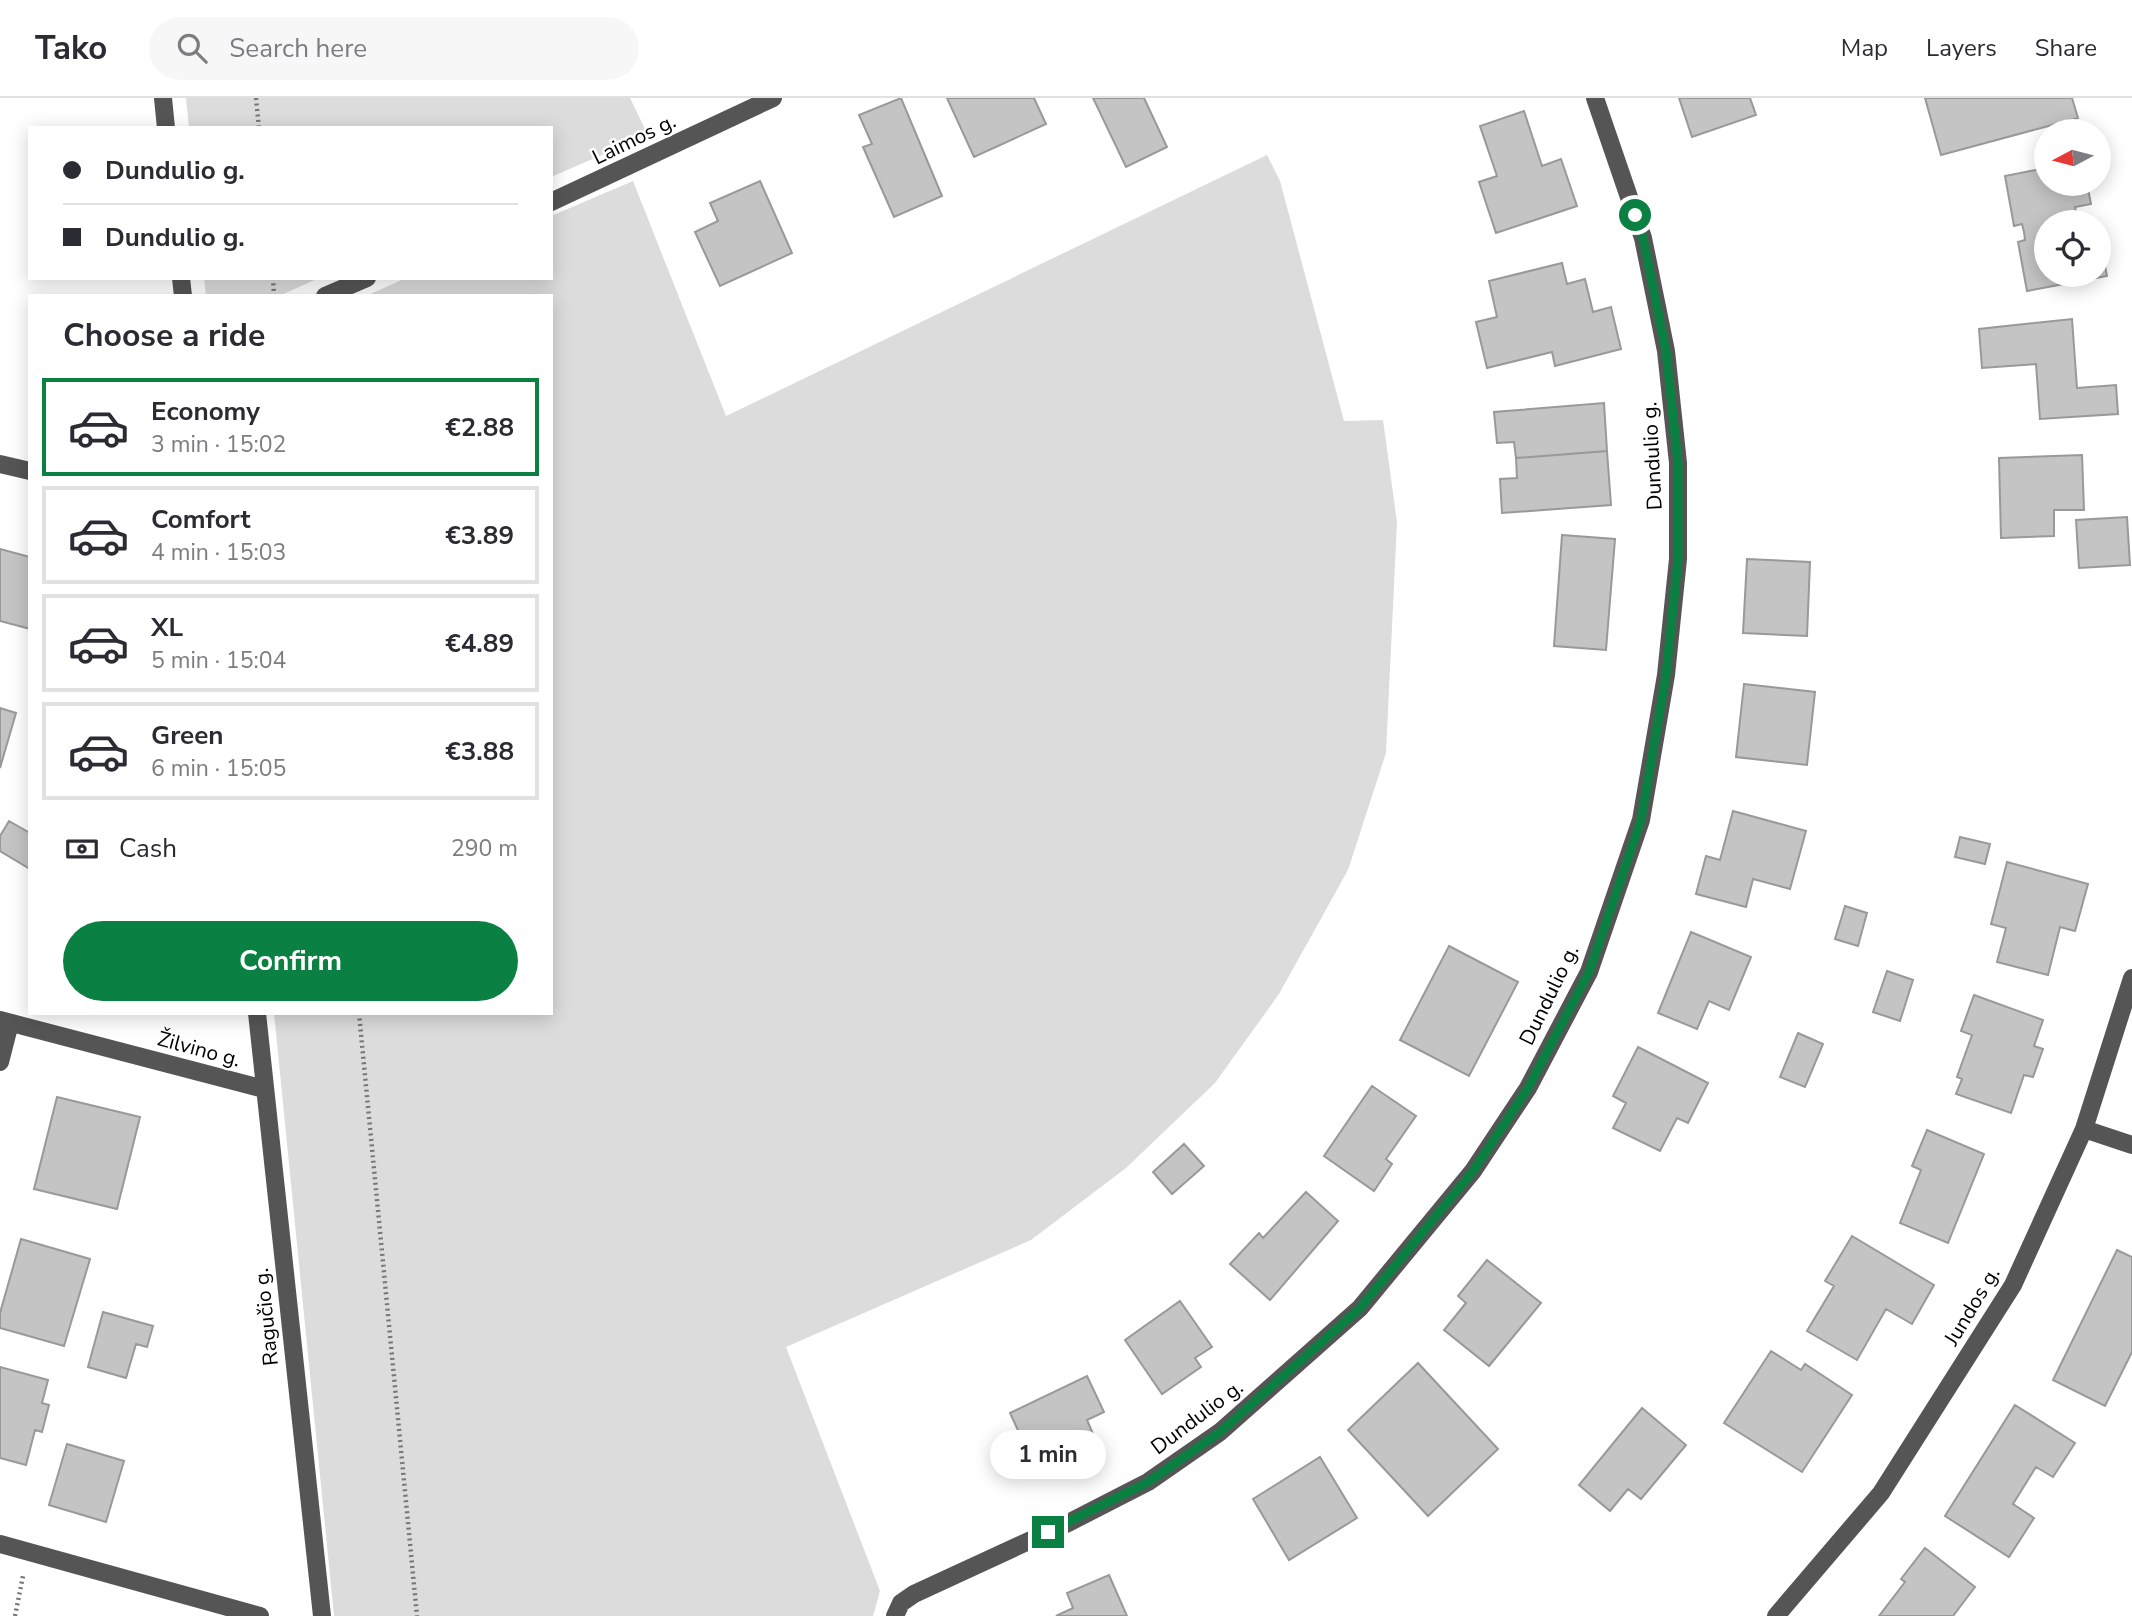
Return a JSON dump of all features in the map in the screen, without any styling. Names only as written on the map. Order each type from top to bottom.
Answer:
[{"type":"street","points":[[163,98],[166,126]]},
{"type":"street","name":"Laimos g.","points":[[553,201],[773,98]]},
{"type":"street","name":"Dundulio g.","points":[[895,1616],[901,1603],[914,1594],[1070,1522],[1148,1482],[1220,1432],[1350,1318],[1415,1245],[1473,1171],[1528,1088],[1589,972],[1641,820],[1666,675],[1678,559],[1678,463],[1666,351],[1643,238],[1595,98]]},
{"type":"street","points":[[330,294],[362,280]]},
{"type":"street","points":[[0,464],[28,471]]},
{"type":"street","name":"Jundos g.","points":[[1776,1616],[1881,1493],[2013,1285],[2084,1129],[2132,978]]},
{"type":"street","name":"Ragučio g.","points":[[257,1015],[322,1616]]},
{"type":"street","points":[[0,1062],[5,1021]]},
{"type":"street","name":"Žilvino g.","points":[[5,1021],[264,1089]]},
{"type":"street","points":[[2084,1129],[2132,1144]]},
{"type":"street","points":[[0,1544],[260,1616]]},
{"type":"path","points":[[256,98],[259,126]]},
{"type":"path","points":[[359,1015],[417,1616]]},
{"type":"path","points":[[15,1616],[27,1551]]},
{"type":"shaded area","points":[[186,98],[630,98],[648,135],[553,176],[553,126],[189,126]]},
{"type":"shaded area","points":[[1267,155],[1280,181],[1344,421],[1383,420],[1397,522],[1386,753],[1348,870],[1279,994],[1215,1083],[1126,1168],[1031,1240],[786,1347],[880,1591],[873,1616],[334,1616],[274,1015],[553,1015],[553,294],[370,294],[402,280],[553,280],[553,215],[633,181],[726,416]]},
{"type":"shaded area","points":[[204,280],[315,280],[283,294],[206,294]]},
{"type":"building","points":[[901,98],[942,196],[894,217],[863,147],[872,144],[859,115]]},
{"type":"building","points":[[947,98],[1034,98],[1046,124],[974,157]]},
{"type":"building","points":[[1093,98],[1144,98],[1167,147],[1126,167]]},
{"type":"building","points":[[1679,98],[1750,98],[1756,115],[1692,137]]},
{"type":"building","points":[[1925,98],[2072,98],[2078,118],[2034,119],[2034,130],[1941,155]]},
{"type":"building","points":[[1524,111],[1542,166],[1561,159],[1577,206],[1496,233],[1479,182],[1497,176],[1480,126]]},
{"type":"building","points":[[2034,170],[2034,196],[2089,196],[2091,204],[2075,207],[2076,210],[2034,210],[2034,287],[2048,287],[2027,291],[2018,242],[2025,240],[2024,232],[2022,224],[2014,226],[2005,176]]},
{"type":"building","points":[[760,181],[792,253],[720,286],[695,232],[718,221],[710,203]]},
{"type":"building","points":[[1562,263],[1567,284],[1585,279],[1593,312],[1611,307],[1621,349],[1555,366],[1552,352],[1487,368],[1476,322],[1497,317],[1489,281]]},
{"type":"building","points":[[2072,319],[2077,388],[2116,385],[2118,414],[2040,419],[2036,364],[1982,368],[1979,329]]},
{"type":"building","points":[[1604,403],[1607,451],[1516,458],[1514,442],[1497,443],[1494,412]]},
{"type":"building","points":[[1607,451],[1611,505],[1502,513],[1500,479],[1517,478],[1516,458]]},
{"type":"building","points":[[2082,455],[2084,510],[2054,510],[2054,536],[2001,538],[1999,458]]},
{"type":"building","points":[[2127,517],[2130,565],[2079,568],[2076,520]]},
{"type":"building","points":[[1562,535],[1615,539],[1606,650],[1554,646]]},
{"type":"building","points":[[0,549],[28,556],[28,628],[0,621]]},
{"type":"building","points":[[1747,559],[1810,562],[1807,636],[1743,633]]},
{"type":"building","points":[[1744,684],[1815,692],[1807,765],[1736,757]]},
{"type":"building","points":[[0,708],[16,713],[0,768]]},
{"type":"building","points":[[1733,811],[1806,831],[1790,889],[1753,879],[1746,907],[1696,894],[1706,856],[1720,860]]},
{"type":"building","points":[[9,821],[28,832],[28,868],[0,851],[0,836]]},
{"type":"building","points":[[1960,837],[1990,844],[1985,864],[1955,857]]},
{"type":"building","points":[[2007,862],[2088,884],[2075,931],[2060,927],[2048,975],[1997,962],[2006,928],[1991,924]]},
{"type":"building","points":[[1845,906],[1867,913],[1858,946],[1835,939]]},
{"type":"building","points":[[1691,932],[1751,957],[1729,1010],[1709,1001],[1697,1029],[1658,1013]]},
{"type":"building","points":[[1449,946],[1518,982],[1469,1076],[1400,1040]]},
{"type":"building","points":[[1887,971],[1913,980],[1900,1021],[1873,1012]]},
{"type":"building","points":[[1974,995],[2043,1020],[2034,1046],[2043,1049],[2033,1077],[2024,1075],[2011,1113],[1956,1094],[1962,1079],[1957,1077],[1972,1035],[1961,1031]]},
{"type":"building","points":[[1798,1033],[1823,1044],[1805,1087],[1780,1077]]},
{"type":"building","points":[[1638,1047],[1708,1083],[1688,1123],[1677,1118],[1660,1151],[1613,1128],[1626,1103],[1613,1096]]},
{"type":"building","points":[[1372,1086],[1416,1116],[1386,1159],[1392,1164],[1374,1191],[1324,1156]]},
{"type":"building","points":[[57,1097],[140,1117],[117,1209],[34,1189]]},
{"type":"building","points":[[1927,1130],[1984,1154],[1948,1243],[1900,1223],[1921,1170],[1912,1166]]},
{"type":"building","points":[[1184,1144],[1204,1166],[1172,1194],[1153,1172]]},
{"type":"building","points":[[1306,1192],[1338,1221],[1270,1300],[1230,1264],[1259,1233],[1263,1238]]},
{"type":"building","points":[[1852,1236],[1934,1285],[1912,1324],[1886,1309],[1857,1360],[1807,1331],[1834,1286],[1825,1281]]},
{"type":"building","points":[[21,1239],[90,1259],[64,1346],[0,1328],[0,1313]]},
{"type":"building","points":[[2117,1250],[2132,1257],[2132,1352],[2105,1406],[2053,1380]]},
{"type":"building","points":[[1487,1260],[1541,1303],[1489,1366],[1444,1330],[1466,1303],[1458,1296]]},
{"type":"building","points":[[1180,1301],[1212,1347],[1195,1358],[1201,1367],[1162,1394],[1125,1340]]},
{"type":"building","points":[[103,1312],[153,1326],[147,1347],[136,1344],[126,1378],[88,1367]]},
{"type":"building","points":[[1771,1351],[1801,1370],[1805,1364],[1852,1395],[1802,1472],[1724,1423]]},
{"type":"building","points":[[1418,1363],[1498,1449],[1428,1516],[1348,1430]]},
{"type":"building","points":[[0,1367],[48,1380],[42,1403],[49,1405],[42,1432],[35,1430],[26,1465],[0,1458]]},
{"type":"building","points":[[1087,1376],[1104,1412],[1087,1420],[1093,1434],[1033,1463],[1010,1413]]},
{"type":"building","points":[[2015,1405],[2075,1443],[2053,1477],[2036,1467],[2013,1504],[2034,1518],[2009,1557],[1945,1516]]},
{"type":"building","points":[[1642,1408],[1686,1445],[1641,1499],[1628,1489],[1610,1511],[1579,1485]]},
{"type":"building","points":[[67,1444],[124,1461],[106,1522],[49,1505]]},
{"type":"building","points":[[1320,1457],[1357,1518],[1289,1560],[1253,1499]]},
{"type":"building","points":[[1925,1548],[1975,1587],[1953,1616],[1879,1616],[1905,1582],[1901,1579]]},
{"type":"building","points":[[1109,1575],[1127,1616],[1056,1616],[1073,1608],[1067,1593]]},
{"type":"route","points":[[1048,1532],[1148,1482],[1220,1432],[1289,1374],[1360,1308],[1415,1245],[1473,1171],[1528,1088],[1589,972],[1641,820],[1666,675],[1678,559],[1678,463],[1666,351],[1643,238],[1635,215]]}]
